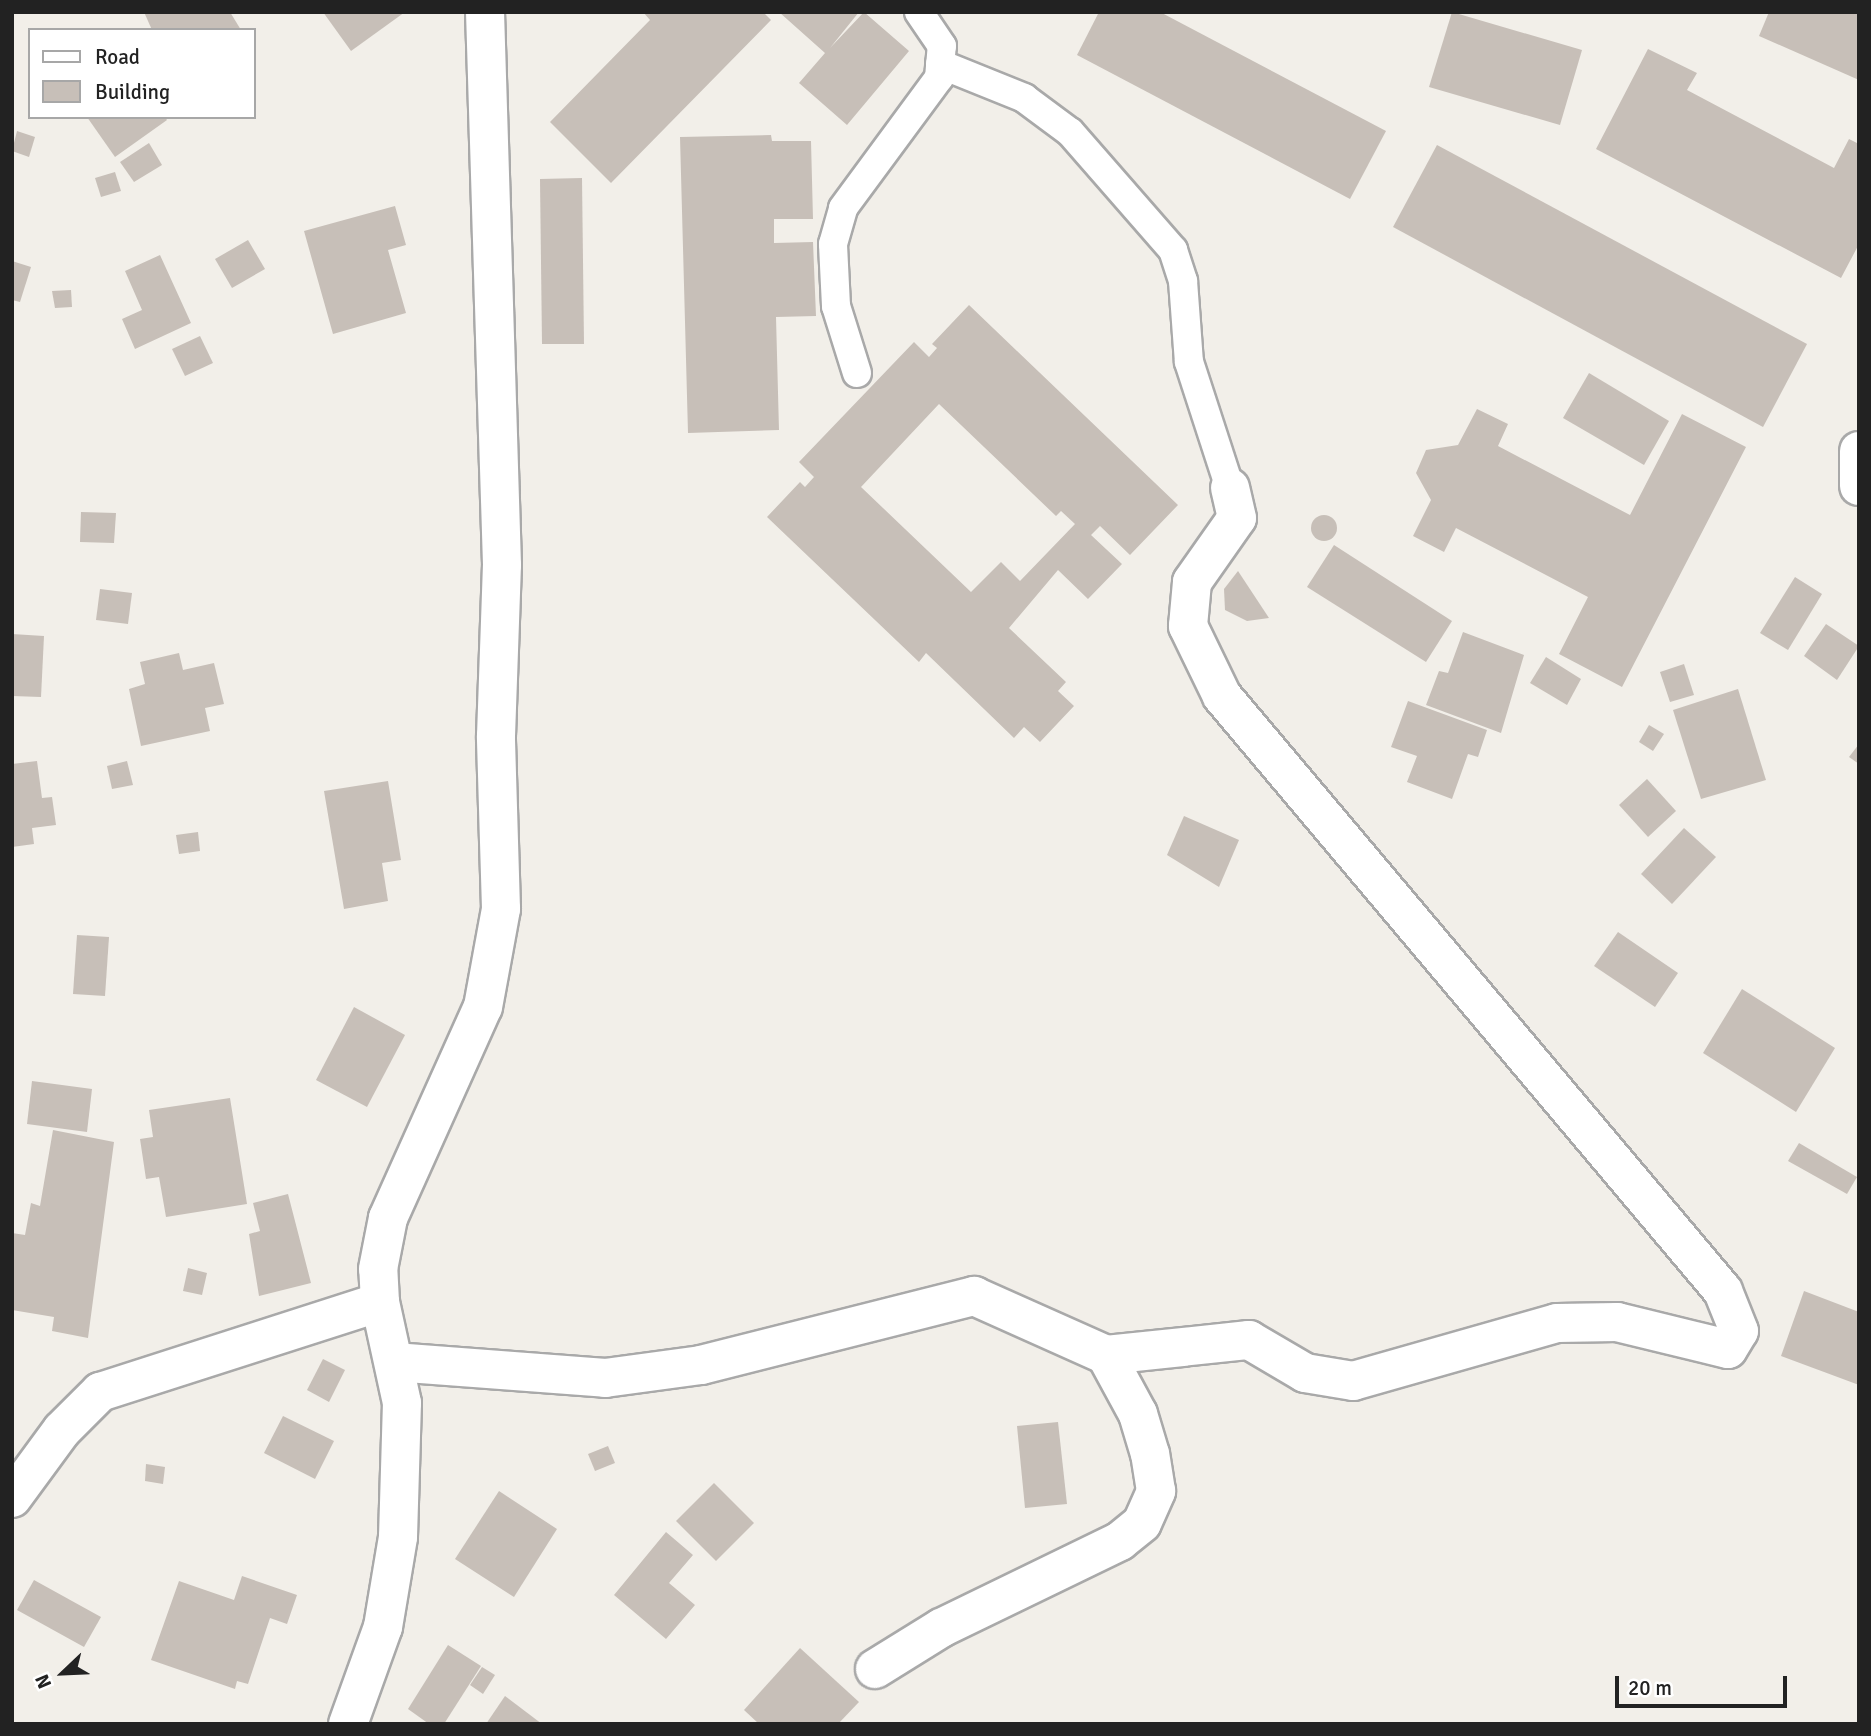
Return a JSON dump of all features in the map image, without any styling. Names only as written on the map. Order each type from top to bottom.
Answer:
[{"type":"street","points":[[348,1724],[383,1627],[398,1537],[403,1429],[394,1362],[380,1302],[385,1229],[484,1007],[501,909],[502,552],[485,12]]},
{"type":"street","points":[[1859,451],[1859,486]]},
{"type":"street","points":[[394,1362],[605,1378],[701,1364],[974,1296],[1106,1355],[1249,1340],[1305,1373],[1353,1381],[1557,1323],[1617,1322],[1728,1349],[1739,1331],[1723,1291],[1222,696],[1188,626],[1192,582],[1237,518],[1230,488]]},
{"type":"street","points":[[12,1498],[62,1430],[100,1392],[380,1302]]},
{"type":"street","points":[[875,1670],[940,1628],[1120,1541],[1142,1523],[1156,1491],[1150,1454],[1138,1414],[1106,1355]]},
{"type":"lane","points":[[857,373],[836,306],[836,232],[843,208],[939,78],[942,46],[919,12]]},
{"type":"lane","points":[[940,64],[1024,98],[1070,132],[1173,250],[1183,281],[1189,362],[1230,488]]},
{"type":"building","points":[[144,12],[230,12],[240,28],[151,28]]},
{"type":"building","points":[[323,12],[405,12],[351,51]]},
{"type":"building","points":[[643,12],[763,12],[771,20],[611,183],[550,122],[650,20]]},
{"type":"building","points":[[779,12],[859,12],[830,48],[864,12],[909,51],[847,125],[799,83],[825,53]]},
{"type":"building","points":[[1099,12],[1160,12],[1386,131],[1350,199],[1077,55]]},
{"type":"building","points":[[1452,12],[1582,50],[1560,125],[1429,87]]},
{"type":"building","points":[[1769,12],[1859,12],[1859,80],[1759,36]]},
{"type":"building","points":[[1648,49],[1697,73],[1687,90],[1834,168],[1849,139],[1859,144],[1859,244],[1841,278],[1596,149]]},
{"type":"building","points":[[88,119],[166,119],[167,120],[115,157]]},
{"type":"building","points":[[17,131],[35,137],[29,157],[12,151]]},
{"type":"building","points":[[771,135],[772,141],[811,141],[813,219],[774,219],[774,243],[813,242],[816,316],[776,317],[779,430],[688,433],[680,137]]},
{"type":"building","points":[[149,143],[162,165],[134,182],[120,162]]},
{"type":"building","points":[[1437,145],[1807,344],[1763,427],[1393,227]]},
{"type":"building","points":[[115,172],[121,191],[101,197],[95,178]]},
{"type":"building","points":[[582,178],[584,344],[542,344],[540,179]]},
{"type":"building","points":[[395,206],[406,245],[388,250],[406,313],[333,334],[304,231]]},
{"type":"building","points":[[248,240],[265,269],[232,288],[215,259]]},
{"type":"building","points":[[160,255],[191,323],[135,349],[122,319],[142,310],[125,271]]},
{"type":"building","points":[[12,261],[31,267],[20,302],[12,300]]},
{"type":"building","points":[[71,290],[72,307],[55,308],[52,291]]},
{"type":"building","points":[[969,305],[1178,505],[1130,555],[1100,526],[1091,535],[1122,564],[1088,599],[1058,570],[1009,628],[1066,682],[1058,691],[1074,706],[1040,742],[1024,727],[1014,738],[926,653],[919,662],[767,517],[800,482],[805,487],[814,477],[799,462],[914,342],[929,357],[937,348],[932,344]],"holes":[[[939,404],[1056,516],[1061,511],[1075,524],[1020,581],[1001,562],[971,592],[861,487]]]},
{"type":"building","points":[[200,336],[213,363],[185,376],[172,349]]},
{"type":"building","points":[[1589,373],[1669,421],[1644,465],[1563,418]]},
{"type":"building","points":[[1477,409],[1508,424],[1498,446],[1630,515],[1682,414],[1746,447],[1622,687],[1559,654],[1588,597],[1456,528],[1444,552],[1413,536],[1431,500],[1416,473],[1426,450],[1458,445]]},
{"type":"building","points":[[81,512],[116,513],[114,543],[80,542]]},
{"type":"building","points":[[1324,515],[1333,519],[1337,528],[1333,537],[1324,541],[1315,537],[1311,528],[1315,519]]},
{"type":"building","points":[[1334,545],[1452,621],[1426,662],[1307,587]]},
{"type":"building","points":[[1238,571],[1269,618],[1247,621],[1225,610],[1224,589]]},
{"type":"building","points":[[1795,577],[1822,594],[1788,650],[1760,633]]},
{"type":"building","points":[[100,589],[132,593],[128,624],[96,620]]},
{"type":"building","points":[[1826,624],[1859,646],[1837,680],[1804,656]]},
{"type":"building","points":[[1463,632],[1524,655],[1501,733],[1426,705],[1439,671],[1448,673]]},
{"type":"building","points":[[12,634],[44,636],[41,697],[12,696]]},
{"type":"building","points":[[179,653],[183,670],[214,663],[224,704],[205,708],[210,731],[141,746],[129,689],[145,684],[140,662]]},
{"type":"building","points":[[1546,657],[1581,679],[1567,705],[1530,683]]},
{"type":"building","points":[[1684,664],[1694,695],[1670,702],[1660,672]]},
{"type":"building","points":[[1738,689],[1766,780],[1701,799],[1673,710]]},
{"type":"building","points":[[1408,701],[1487,730],[1478,757],[1468,754],[1452,799],[1407,782],[1417,756],[1391,747]]},
{"type":"building","points":[[1649,725],[1664,734],[1653,751],[1639,742]]},
{"type":"building","points":[[1859,744],[1859,764],[1849,757]]},
{"type":"building","points":[[37,761],[42,798],[52,797],[56,825],[32,828],[34,844],[12,847],[12,764]]},
{"type":"building","points":[[127,761],[133,785],[112,789],[107,766]]},
{"type":"building","points":[[1647,779],[1676,811],[1648,837],[1619,805]]},
{"type":"building","points":[[388,781],[401,860],[382,863],[388,901],[344,909],[324,791]]},
{"type":"building","points":[[1184,816],[1239,840],[1219,887],[1167,855]]},
{"type":"building","points":[[1684,828],[1716,857],[1672,904],[1641,874]]},
{"type":"building","points":[[198,832],[200,851],[179,854],[176,835]]},
{"type":"building","points":[[1618,932],[1678,973],[1655,1007],[1594,966]]},
{"type":"building","points":[[77,935],[109,937],[105,996],[73,994]]},
{"type":"building","points":[[1742,989],[1835,1048],[1796,1112],[1703,1053]]},
{"type":"building","points":[[354,1007],[405,1035],[367,1107],[316,1080]]},
{"type":"building","points":[[32,1081],[92,1089],[87,1132],[27,1124]]},
{"type":"building","points":[[230,1098],[247,1204],[166,1217],[159,1177],[146,1179],[140,1139],[153,1137],[149,1110]]},
{"type":"building","points":[[53,1130],[114,1142],[88,1338],[52,1331],[54,1317],[12,1310],[12,1233],[25,1235],[31,1203],[40,1206]]},
{"type":"building","points":[[1799,1143],[1857,1177],[1847,1194],[1788,1161]]},
{"type":"building","points":[[288,1194],[311,1283],[259,1296],[249,1234],[260,1231],[253,1203]]},
{"type":"building","points":[[188,1268],[207,1273],[202,1295],[183,1291]]},
{"type":"building","points":[[1804,1291],[1859,1312],[1859,1385],[1781,1356]]},
{"type":"building","points":[[323,1359],[345,1370],[329,1402],[307,1390]]},
{"type":"building","points":[[283,1416],[334,1441],[315,1479],[264,1453]]},
{"type":"building","points":[[1058,1422],[1067,1504],[1025,1508],[1017,1426]]},
{"type":"building","points":[[608,1446],[615,1463],[595,1471],[588,1454]]},
{"type":"building","points":[[146,1464],[165,1467],[163,1484],[145,1481]]},
{"type":"building","points":[[714,1483],[754,1523],[716,1561],[676,1521]]},
{"type":"building","points":[[499,1491],[557,1529],[514,1597],[455,1559]]},
{"type":"building","points":[[666,1532],[693,1555],[669,1583],[695,1605],[666,1639],[614,1595]]},
{"type":"building","points":[[242,1576],[297,1595],[287,1624],[270,1618],[248,1684],[237,1681],[235,1689],[151,1660],[179,1581],[234,1600]]},
{"type":"building","points":[[34,1580],[101,1617],[84,1647],[17,1610]]},
{"type":"building","points":[[448,1645],[481,1666],[444,1724],[429,1724],[408,1709]]},
{"type":"building","points":[[800,1648],[859,1702],[838,1724],[759,1724],[744,1710]]},
{"type":"building","points":[[482,1667],[495,1675],[483,1694],[470,1685]]},
{"type":"building","points":[[505,1696],[542,1724],[486,1724]]}]
